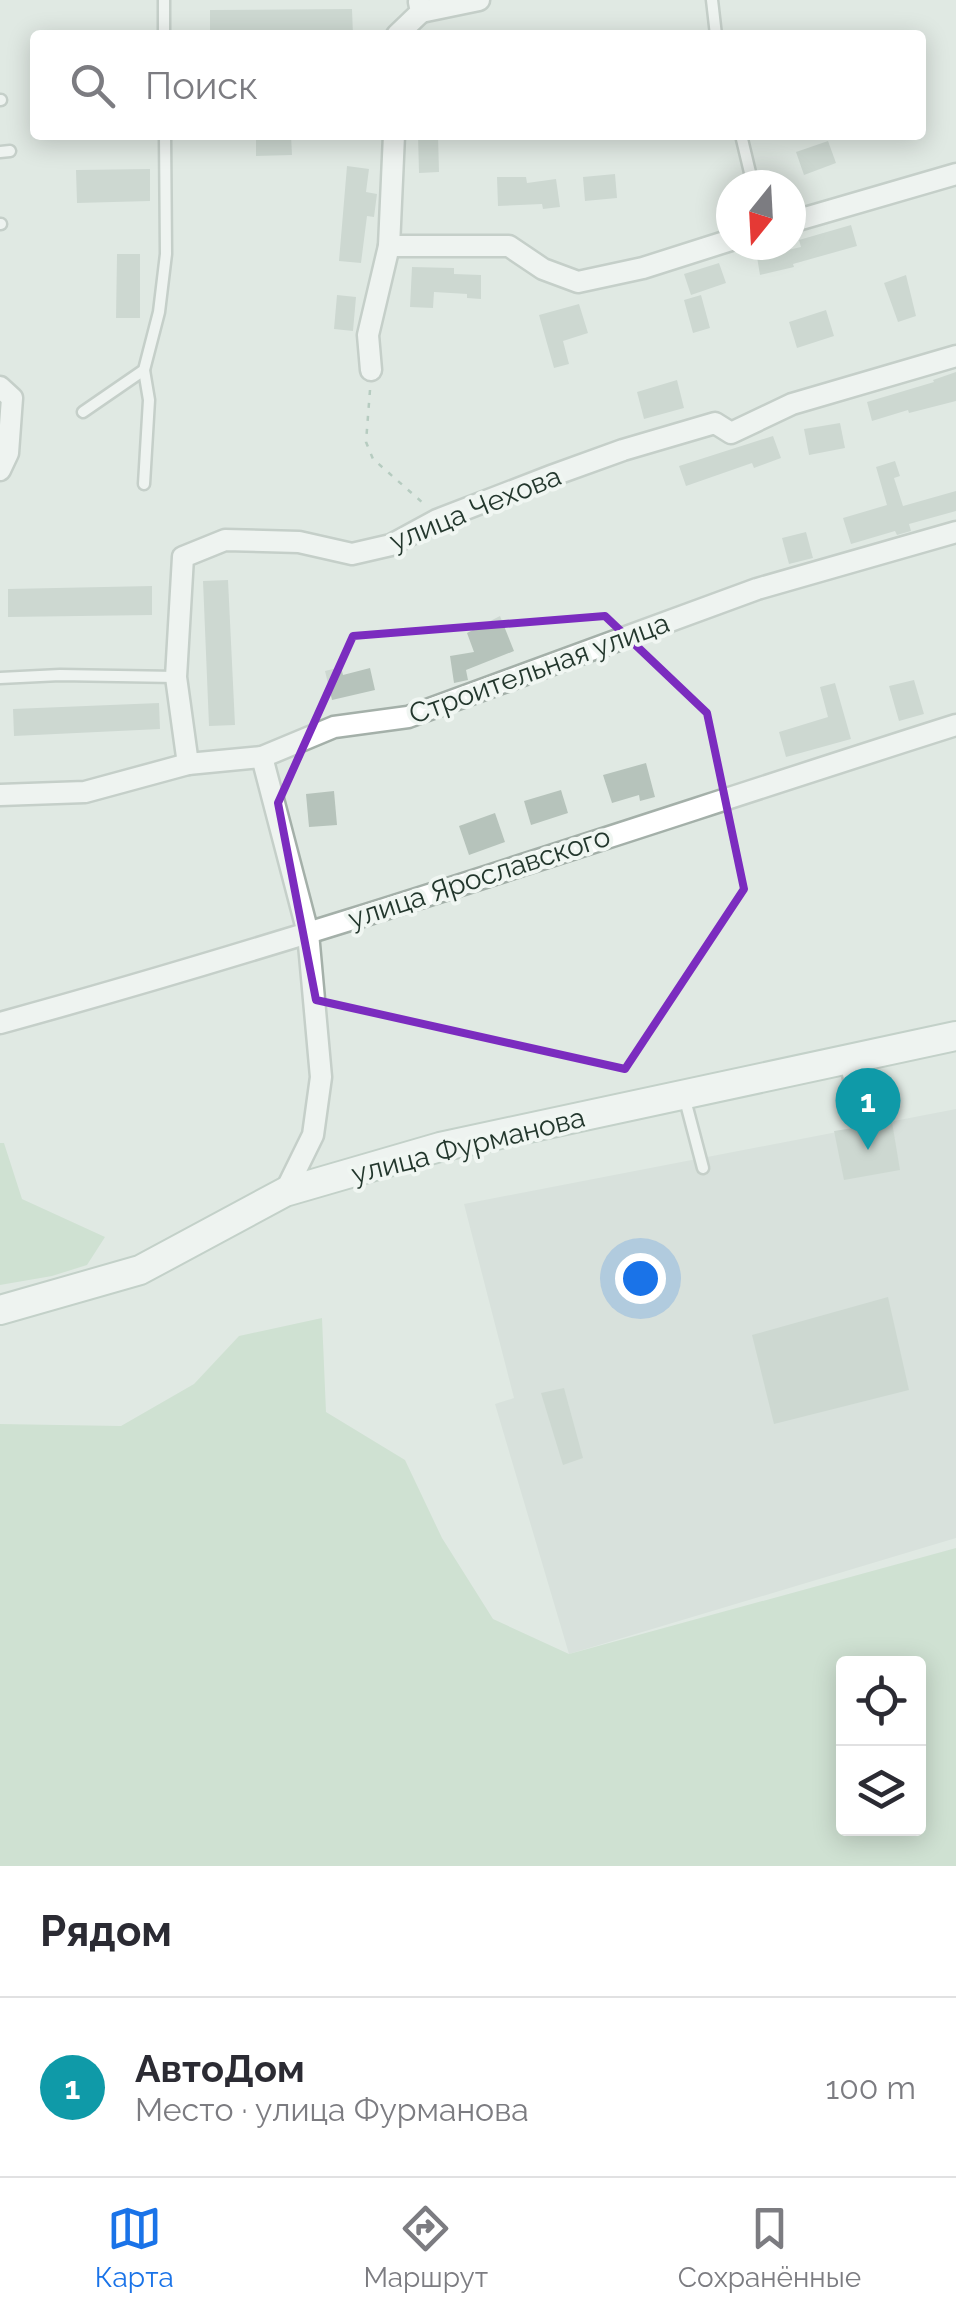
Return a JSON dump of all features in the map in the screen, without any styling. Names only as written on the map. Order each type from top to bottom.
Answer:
[{"type":"main road","name":"улица Фурманова","points":[[0,1310],[140,1270],[285,1192],[440,1147],[956,1036]]},
{"type":"street","points":[[401,30],[420,6],[478,0]]},
{"type":"street","points":[[372,370],[368,335],[389,246],[394,140]]},
{"type":"street","points":[[806,218],[956,174]]},
{"type":"street","points":[[389,246],[510,246],[543,269],[578,282],[642,268],[716,245]]},
{"type":"street","name":"улица Чехова","points":[[188,764],[176,677],[183,556],[224,540],[299,542],[352,554],[391,545],[437,520],[623,450],[715,423],[730,433],[792,404],[956,356]]},
{"type":"street","points":[[0,386],[12,398],[8,454],[0,470]]},
{"type":"street","name":"Строительная улица","points":[[0,794],[84,792],[188,764],[262,757],[334,727],[408,718],[757,589],[956,532]]},
{"type":"street","name":"улица Ярославского","points":[[0,1023],[308,933],[956,725]]},
{"type":"street","points":[[262,757],[308,933],[320,1077],[313,1135],[285,1192]]},
{"type":"lane","points":[[164,0],[164,30]]},
{"type":"lane","points":[[712,0],[715,30]]},
{"type":"lane","points":[[144,484],[149,400],[144,370],[159,312],[166,254],[164,140]]},
{"type":"lane","points":[[742,140],[749,170]]},
{"type":"lane","points":[[83,412],[144,370]]},
{"type":"lane","points":[[0,678],[176,677]]},
{"type":"lane","points":[[844,1060],[858,1114]]},
{"type":"lane","points":[[683,1095],[704,1168]]},
{"type":"path","points":[[372,370],[366,442],[373,459],[417,496],[437,520]]},
{"type":"highlighted area","points":[[605,616],[707,713],[744,889],[625,1069],[316,1000],[278,803],[353,636]]},
{"type":"shaded area","points":[[956,1109],[956,1538],[569,1654],[495,1404],[514,1398],[464,1204]]},
{"type":"green space","points":[[0,1143],[4,1143],[22,1199],[105,1237],[87,1265],[0,1285]]},
{"type":"green space","points":[[322,1318],[326,1412],[405,1460],[442,1538],[493,1619],[569,1654],[956,1548],[956,1866],[0,1866],[0,1424],[121,1426],[194,1384],[239,1336]]},
{"type":"building","points":[[352,9],[353,30],[210,30],[210,10]]},
{"type":"building","points":[[256,140],[291,140],[292,155],[256,156]]},
{"type":"building","points":[[418,140],[438,140],[439,172],[419,173]]},
{"type":"building","points":[[828,141],[836,163],[806,174],[796,152]]},
{"type":"building","points":[[347,166],[369,169],[366,192],[377,194],[374,217],[367,216],[361,263],[339,261]]},
{"type":"building","points":[[150,169],[150,201],[77,203],[76,170]]},
{"type":"building","points":[[615,174],[617,198],[585,201],[583,177]]},
{"type":"building","points":[[497,177],[526,177],[527,183],[556,179],[560,207],[498,206]]},
{"type":"building","points":[[851,225],[857,246],[760,275],[758,260],[806,260],[806,238]]},
{"type":"building","points":[[117,254],[140,254],[140,318],[116,318]]},
{"type":"building","points":[[719,263],[726,283],[691,295],[684,274]]},
{"type":"building","points":[[412,267],[454,268],[454,274],[481,275],[481,299],[434,292],[433,308],[410,307]]},
{"type":"building","points":[[906,275],[916,316],[898,322],[884,283]]},
{"type":"building","points":[[337,295],[356,297],[353,331],[334,329]]},
{"type":"building","points":[[701,295],[710,328],[693,333],[684,300]]},
{"type":"building","points":[[579,304],[588,333],[563,341],[569,364],[554,368],[539,315]]},
{"type":"building","points":[[826,310],[834,336],[797,348],[789,322]]},
{"type":"building","points":[[956,372],[956,401],[872,421],[867,402]]},
{"type":"building","points":[[677,380],[684,408],[644,419],[637,392]]},
{"type":"building","points":[[840,423],[845,448],[809,455],[804,429]]},
{"type":"building","points":[[773,436],[781,458],[754,468],[752,463],[686,486],[679,466]]},
{"type":"building","points":[[895,461],[900,476],[894,478],[903,506],[956,491],[956,511],[909,524],[911,531],[897,535],[895,531],[851,544],[843,518],[887,505],[876,467]]},
{"type":"building","points":[[806,532],[813,558],[789,564],[782,538]]},
{"type":"building","points":[[228,580],[235,725],[209,726],[203,581]]},
{"type":"building","points":[[152,586],[152,615],[8,617],[8,589]]},
{"type":"building","points":[[500,616],[514,651],[466,670],[468,680],[454,683],[450,656],[474,652],[467,633]]},
{"type":"building","points":[[341,667],[343,675],[370,668],[375,690],[332,700],[325,671]]},
{"type":"building","points":[[914,680],[924,714],[899,721],[889,686]]},
{"type":"building","points":[[835,683],[851,739],[786,757],[779,732],[828,717],[820,687]]},
{"type":"building","points":[[159,703],[160,729],[14,736],[13,709]]},
{"type":"building","points":[[646,763],[655,797],[640,801],[639,795],[612,803],[603,775]]},
{"type":"building","points":[[561,790],[568,813],[531,825],[524,801]]},
{"type":"building","points":[[334,791],[337,825],[309,827],[306,794]]},
{"type":"building","points":[[495,813],[505,842],[469,855],[459,826]]},
{"type":"building","points":[[892,1122],[900,1170],[844,1180],[834,1131]]},
{"type":"building","points":[[888,1297],[909,1390],[774,1424],[752,1335]]},
{"type":"building","points":[[564,1388],[583,1458],[563,1465],[541,1393]]},
{"type":"place","name":"АвтоДом","points":[[868,1150]]}]
